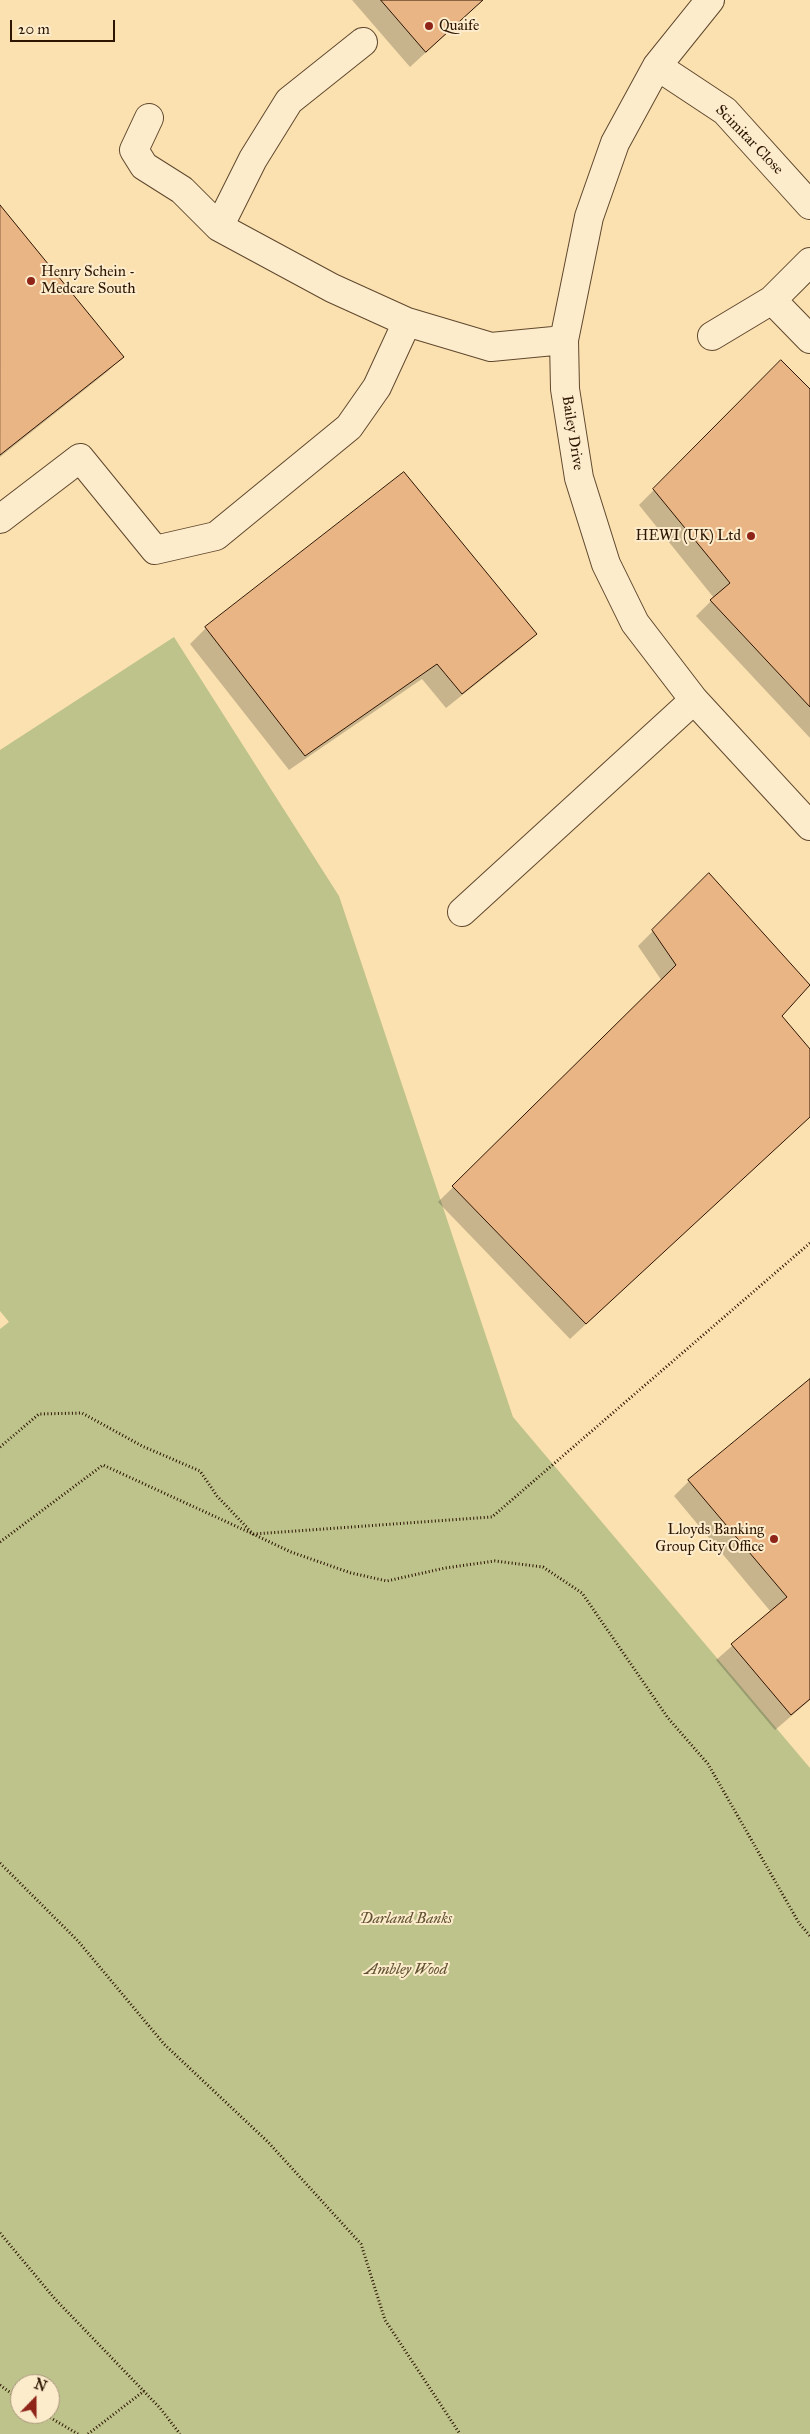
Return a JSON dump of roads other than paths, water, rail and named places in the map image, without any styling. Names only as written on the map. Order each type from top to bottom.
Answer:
[{"type":"street","name":"Bailey Drive","points":[[710,0],[658,66],[615,143],[589,216],[564,340],[565,389],[579,478],[606,564],[635,623],[694,700],[810,826]]},
{"type":"street","points":[[219,227],[253,159],[289,101],[363,42]]},
{"type":"street","name":"Scimitar Close","points":[[658,66],[725,111],[810,205]]},
{"type":"street","points":[[149,118],[134,150],[144,166],[182,190],[219,227],[332,288],[407,322],[491,347],[564,340]]},
{"type":"street","points":[[712,336],[772,300],[810,262]]},
{"type":"street","points":[[772,300],[810,339]]},
{"type":"street","points":[[0,519],[80,458],[155,550],[216,536],[348,427],[377,387],[407,322]]},
{"type":"street","points":[[462,912],[694,700]]},
{"type":"place","name":"Quaife","points":[[429,26]]},
{"type":"place","name":"Henry Schein - Medcare South","points":[[31,281]]},
{"type":"place","name":"HEWI (UK) Ltd","points":[[751,536]]},
{"type":"place","name":"Lloyds Banking Group City Office","points":[[774,1539]]},
{"type":"park label","name":"Darland Banks","points":[[406,1919]]},
{"type":"park label","name":"Ambley Wood","points":[[406,1970]]}]
